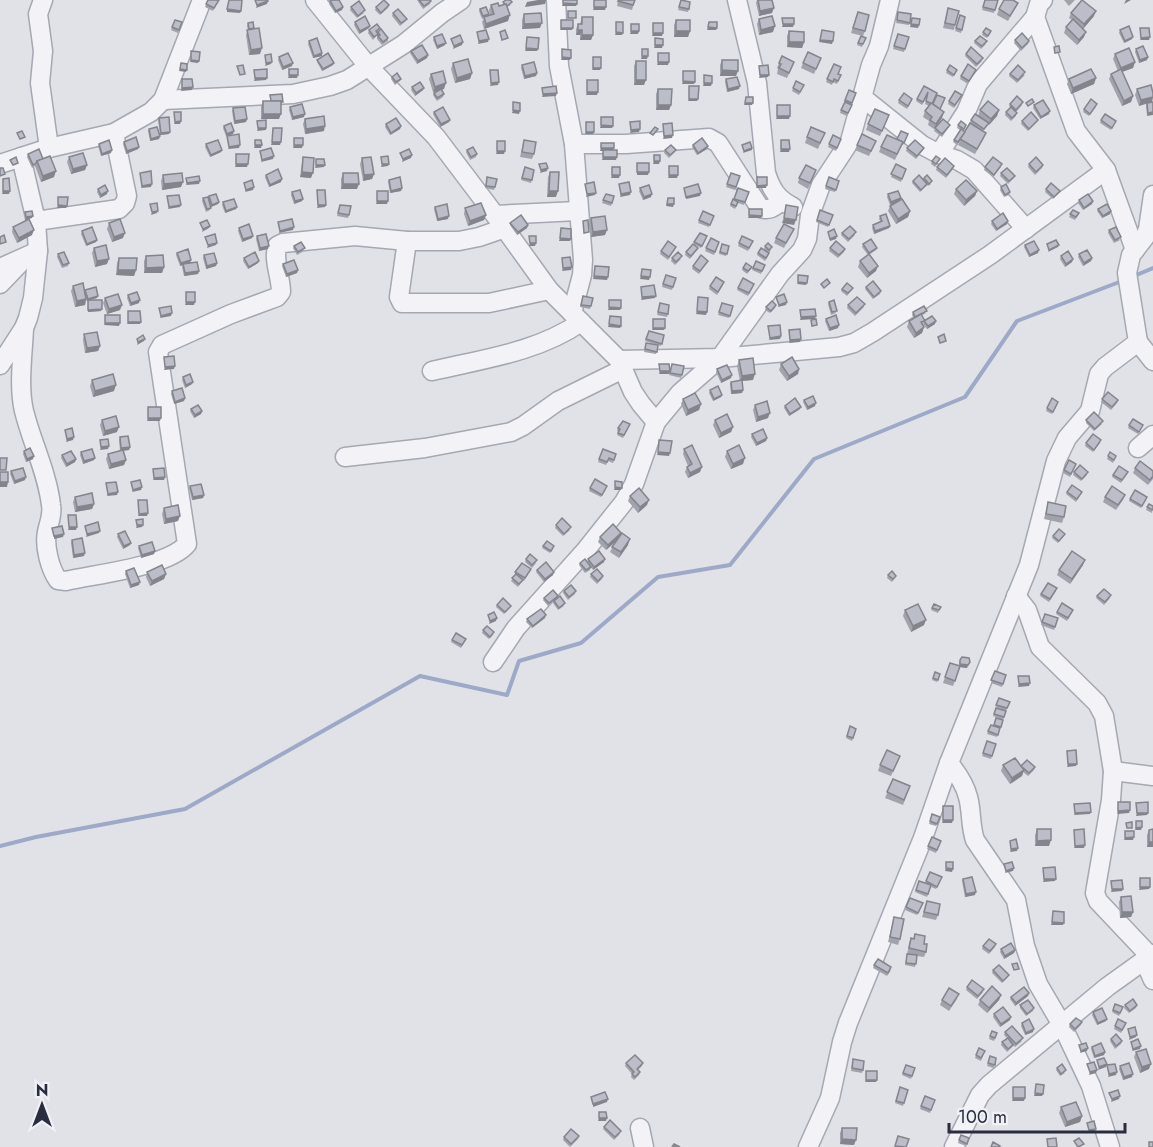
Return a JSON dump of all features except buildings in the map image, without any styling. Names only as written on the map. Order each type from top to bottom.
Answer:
[{"type":"street","points":[[44,0],[38,14],[43,51],[40,72],[49,148]]},
{"type":"street","points":[[0,164],[49,148],[114,133],[151,111],[163,100],[202,0]]},
{"type":"street","points":[[315,0],[369,66],[436,137],[549,290],[621,365],[637,398],[657,422]]},
{"type":"street","points":[[163,100],[293,94],[347,80],[404,44],[461,0]]},
{"type":"street","points":[[432,371],[534,346],[564,334],[576,317],[583,261],[574,144],[559,66],[556,0]]},
{"type":"street","points":[[736,0],[757,83],[766,173],[770,187],[782,201],[810,215]]},
{"type":"street","points":[[493,662],[516,628],[585,551],[624,502],[634,484],[657,422],[680,393],[720,358],[780,274],[802,250],[807,239],[810,215],[821,185],[827,172],[850,141],[879,46],[890,0]]},
{"type":"street","points":[[939,154],[966,112],[978,84],[1036,5]]},
{"type":"street","points":[[1036,5],[1076,131],[1106,170],[1134,250]]},
{"type":"street","points":[[862,97],[922,145],[974,170],[1026,229]]},
{"type":"street","points":[[36,221],[119,208],[125,202],[127,196],[114,133]]},
{"type":"street","points":[[574,144],[626,144],[709,138],[718,143],[760,208],[766,210],[773,208],[782,201]]},
{"type":"street","points":[[21,157],[36,221],[30,255],[33,298],[24,328],[22,398],[44,471],[51,504],[52,516],[46,541],[53,574],[58,580],[66,581],[147,565],[176,552],[187,544],[158,352],[162,345],[277,297],[281,292],[275,253],[277,246],[283,243],[355,236],[406,241],[459,241],[479,237],[500,221],[578,211]]},
{"type":"street","points":[[345,457],[425,448],[511,432],[558,401],[621,365],[839,347],[854,343],[980,262],[1106,170]]},
{"type":"street","points":[[1153,195],[1148,229],[1128,263],[1138,342],[1153,361]]},
{"type":"street","points":[[406,241],[399,297],[402,303],[489,303],[549,290]]},
{"type":"street","points":[[0,268],[30,255]]},
{"type":"street","points":[[0,284],[30,255]]},
{"type":"street","points":[[0,365],[24,328]]},
{"type":"street","points":[[808,1147],[830,1098],[848,1023],[923,838],[1035,545],[1056,461],[1067,438],[1090,411],[1099,374],[1138,342]]},
{"type":"street","points":[[1138,448],[1153,435]]},
{"type":"street","points":[[1016,596],[1027,610],[1040,647],[1097,703],[1104,716],[1113,771],[1095,893],[1098,901],[1149,956],[1153,980]]},
{"type":"street","points":[[950,763],[962,781],[968,796],[975,840],[1016,900],[1024,945],[1038,984],[1062,1025],[1091,1086],[1110,1147]]},
{"type":"street","points":[[1113,771],[1153,776]]},
{"type":"street","points":[[954,1147],[980,1095],[999,1076],[1107,987],[1149,956]]},
{"type":"street","points":[[640,1128],[644,1147]]},
{"type":"waterway","points":[[1134,276],[1153,268]]},
{"type":"waterway","points":[[0,846],[185,809],[420,676],[507,695],[519,661],[581,643],[658,577],[730,565],[814,459],[965,397],[1017,321],[1122,281]]}]
